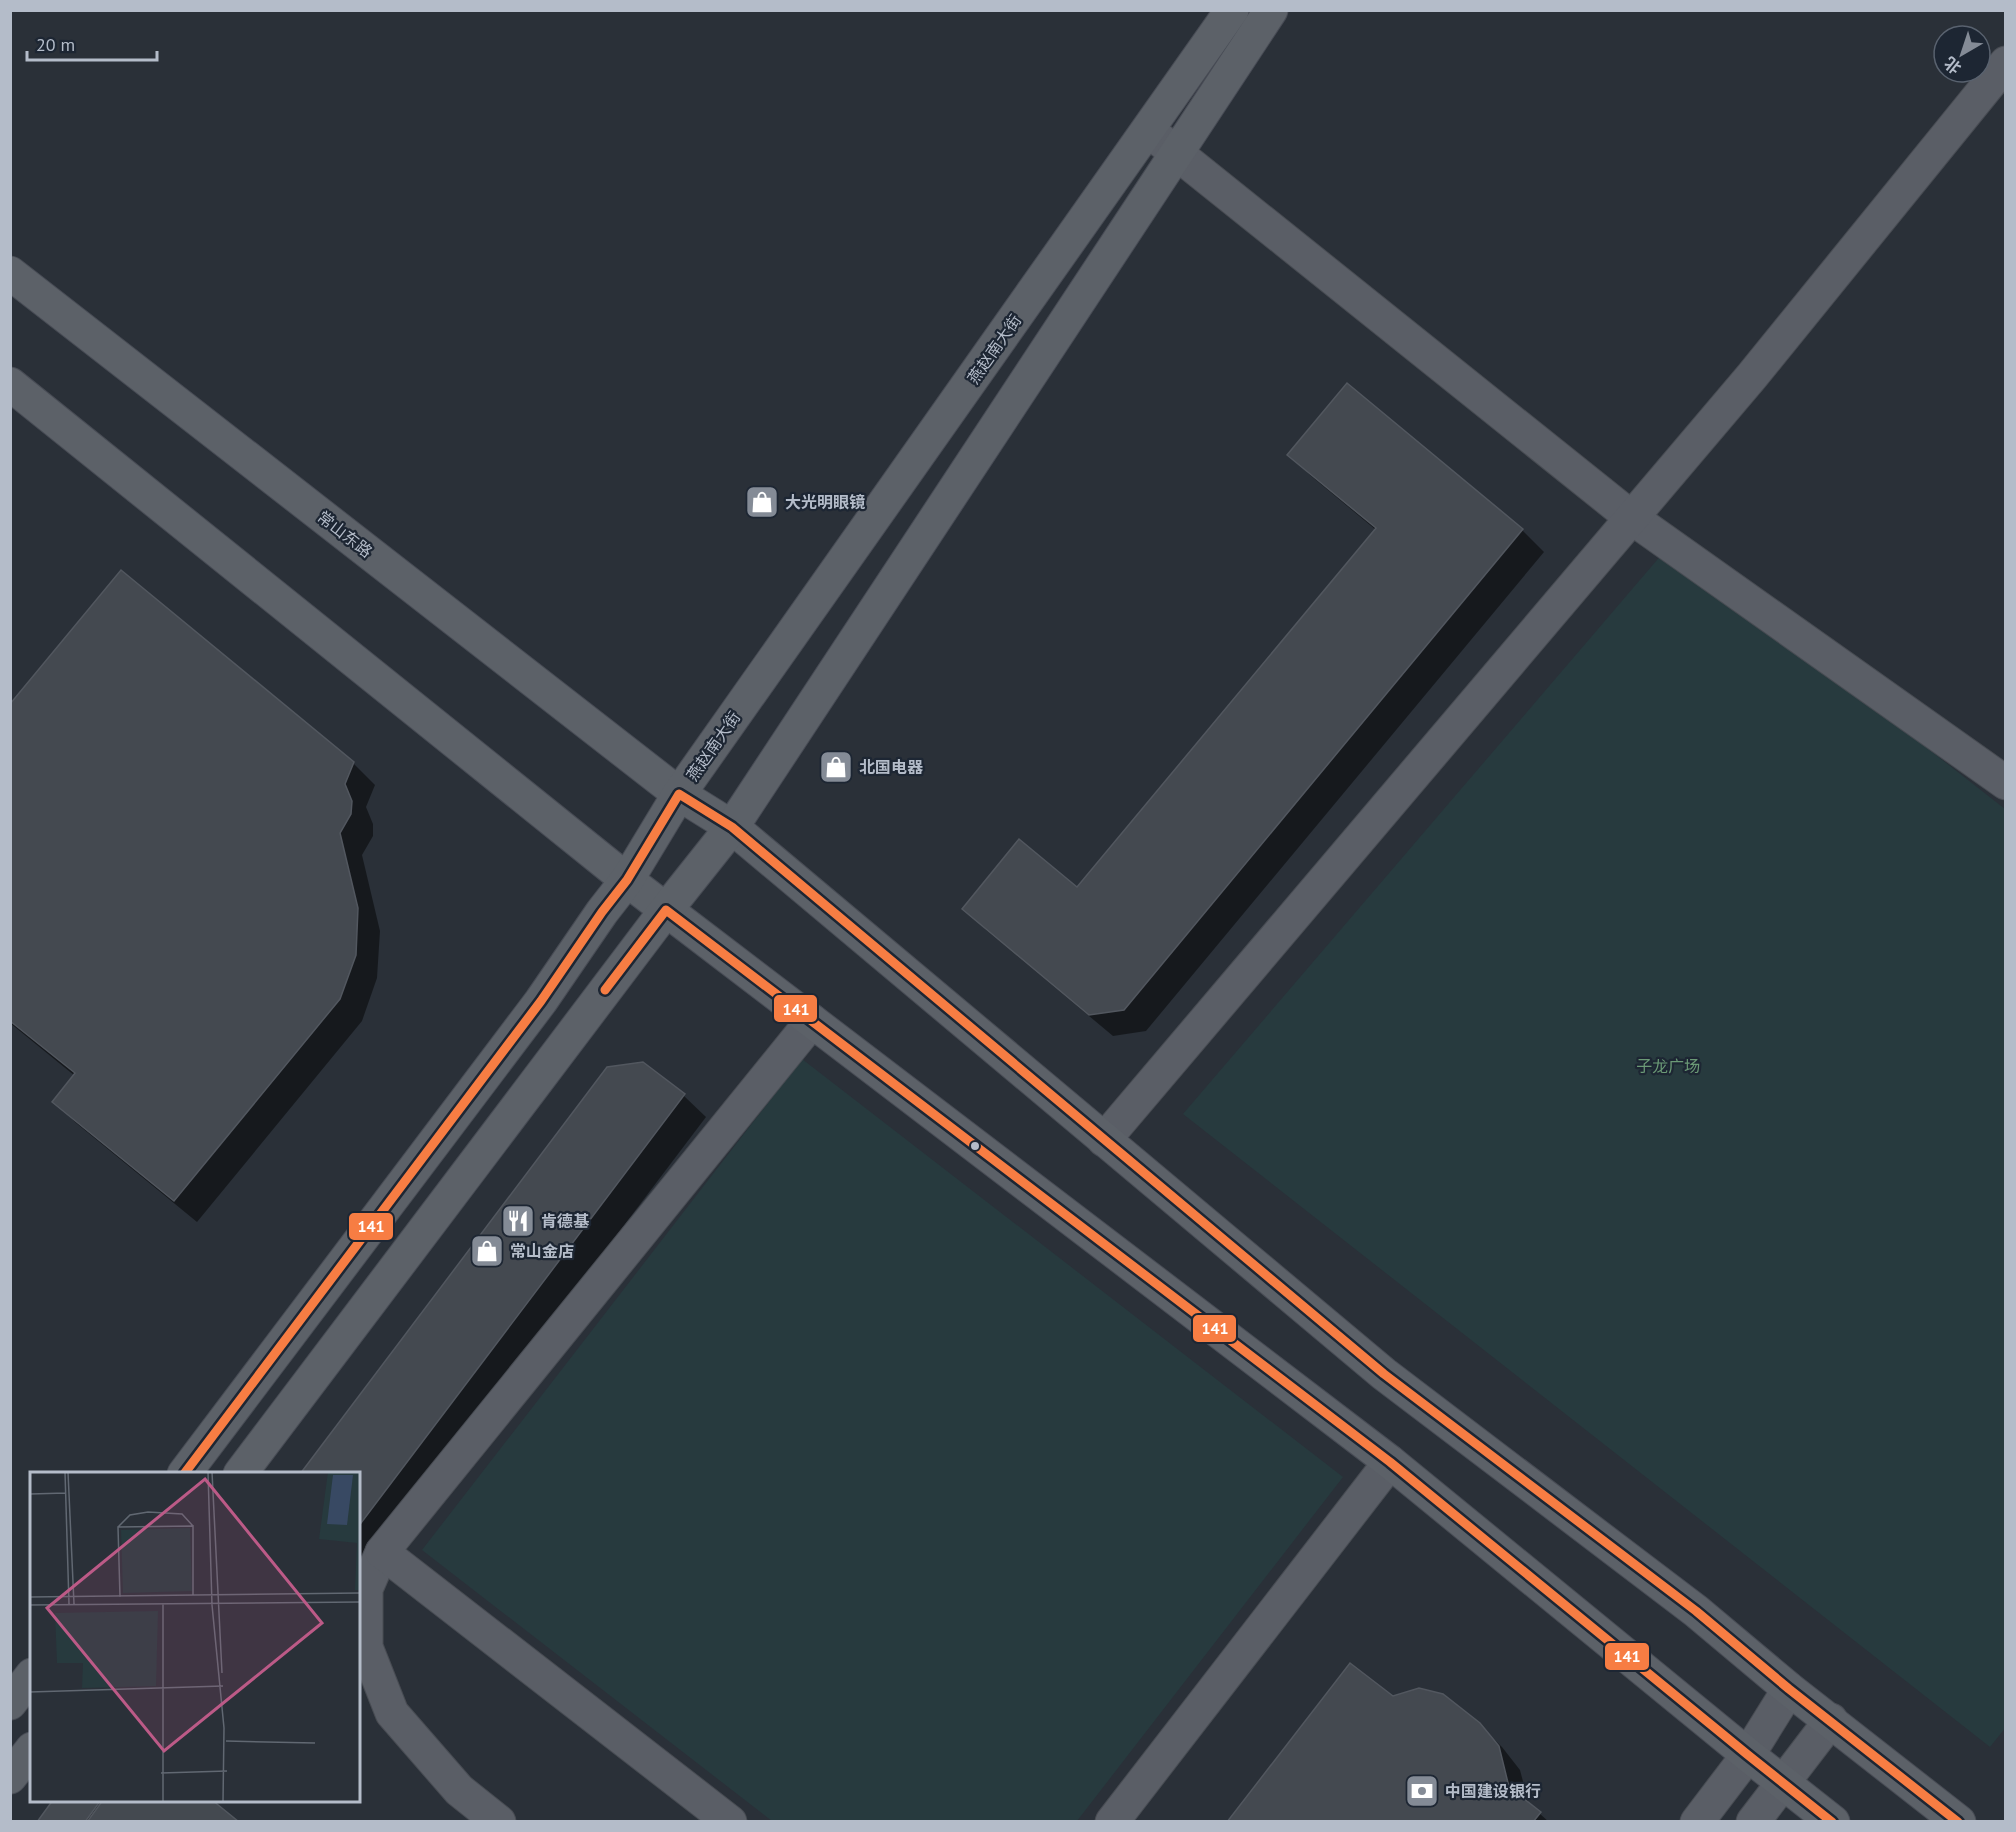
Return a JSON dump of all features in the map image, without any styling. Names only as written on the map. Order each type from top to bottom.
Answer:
[{"type":"main road","name":"燕赵南大街","points":[[185,1472],[541,1001],[627,880],[679,794],[1232,10]]},
{"type":"main road","points":[[241,1472],[666,910],[732,827],[1271,10]]},
{"type":"main road","name":"常山东路","points":[[10,273],[679,794],[732,827],[1384,1374],[1696,1611],[1789,1689],[1959,1821]]},
{"type":"main road","points":[[10,384],[627,880],[1390,1462],[1748,1755],[1833,1821]]},
{"type":"main road","points":[[10,1703],[30,1678]]},
{"type":"main road","points":[[10,1777],[30,1752]]},
{"type":"street","points":[[1104,1140],[1752,376],[2006,63]]},
{"type":"street","points":[[1149,130],[1632,518],[2006,783]]},
{"type":"street","points":[[499,1821],[459,1790],[392,1713],[366,1647],[366,1589],[382,1552],[812,1021]]},
{"type":"street","points":[[1112,1821],[1390,1462]]},
{"type":"street","points":[[382,1552],[730,1821]]},
{"type":"street","points":[[1697,1821],[1748,1755],[1789,1689]]},
{"type":"street","points":[[1754,1821],[1831,1720]]},
{"type":"green space","name":"子龙广场","points":[[1669,546],[2005,809],[2006,1727],[1990,1747],[1183,1114]]},
{"type":"green space","points":[[802,1059],[1343,1477],[1077,1821],[772,1821],[422,1550]]},
{"type":"building","points":[[1347,383],[1523,529],[1124,1010],[1089,1015],[962,909],[1019,839],[1077,887],[1376,528],[1287,455]]},
{"type":"building","points":[[121,570],[354,762],[345,784],[352,801],[351,814],[340,833],[358,908],[356,955],[340,999],[174,1201],[52,1102],[75,1073],[10,1021],[10,704]]},
{"type":"building","points":[[643,1062],[685,1094],[360,1524],[360,1472],[302,1472],[607,1067]]},
{"type":"building","points":[[1350,1663],[1393,1696],[1419,1688],[1443,1694],[1480,1723],[1499,1746],[1509,1787],[1541,1812],[1533,1822],[1227,1822]]},
{"type":"building","points":[[52,1802],[100,1802],[85,1822],[37,1822]]},
{"type":"building","points":[[102,1802],[214,1802],[239,1822],[87,1822]]},
{"type":"transit line","name":"141","points":[[186,1472],[541,1001],[602,912],[627,880],[679,794],[732,827],[1384,1374],[1696,1611],[1789,1689],[1958,1822]]},
{"type":"transit line","name":"141","points":[[605,990],[666,910],[1390,1462],[1832,1822]]},
{"type":"place","name":"大光明眼镜","points":[[762,502]]},
{"type":"place","name":"北国电器","points":[[836,767]]},
{"type":"place","name":"肯德基","points":[[518,1221]]},
{"type":"place","name":"常山金店","points":[[487,1251]]},
{"type":"place","name":"中国建设银行","points":[[1422,1791]]}]
